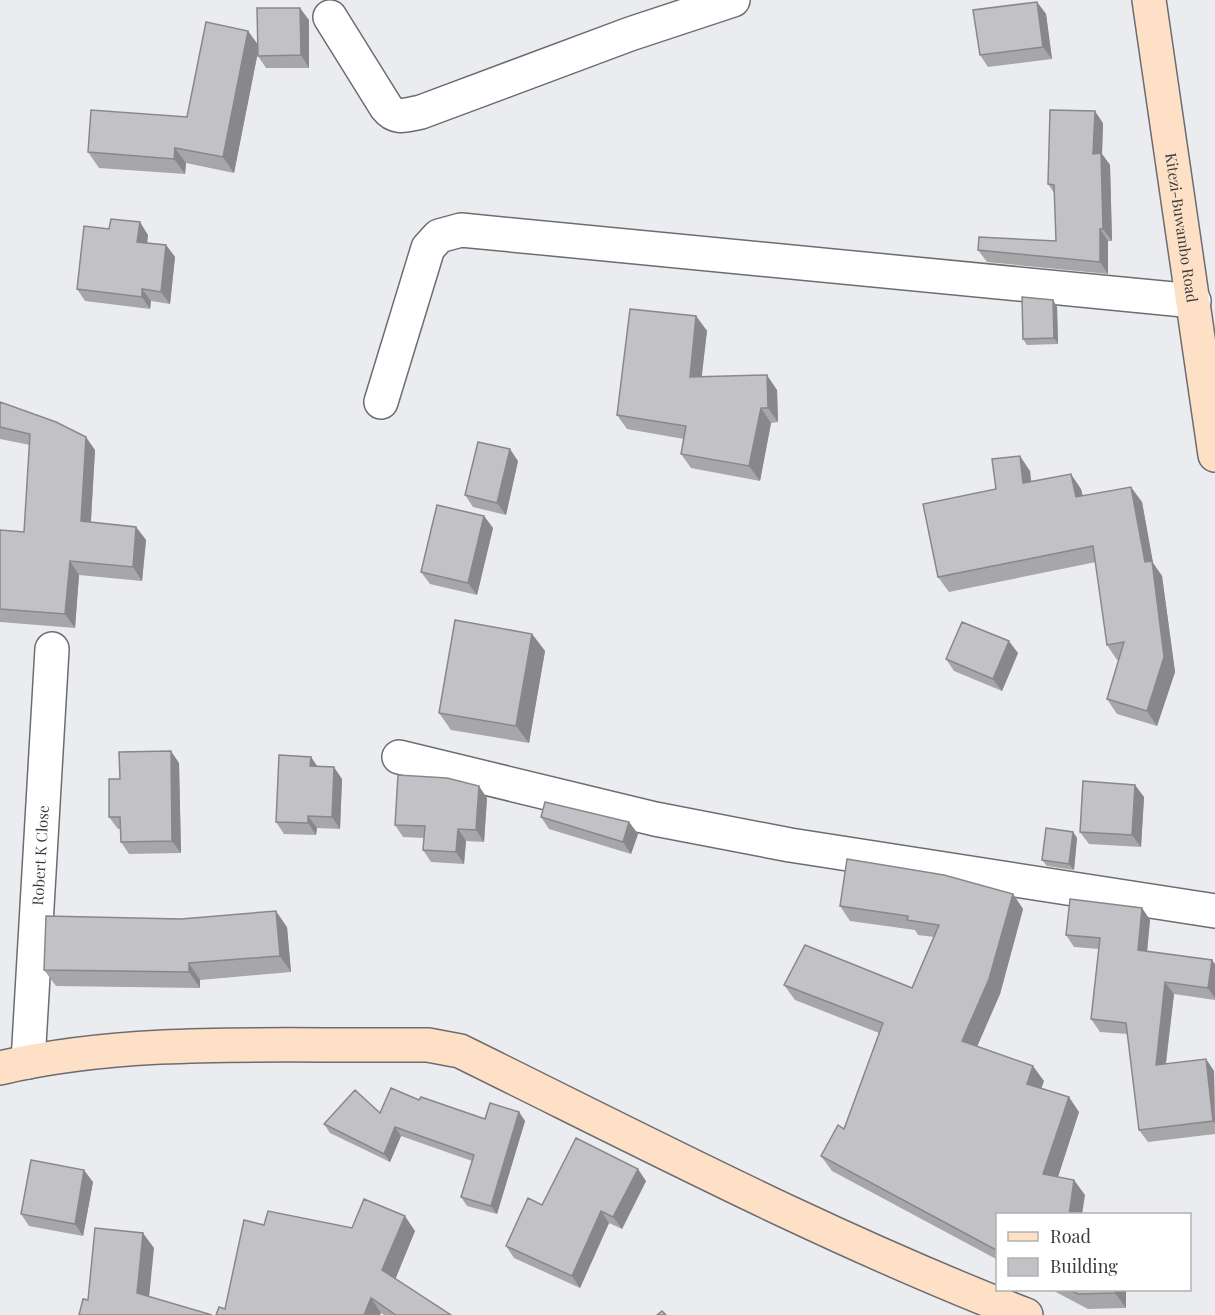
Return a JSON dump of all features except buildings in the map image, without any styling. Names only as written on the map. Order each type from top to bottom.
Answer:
[{"type":"street","points":[[330,17],[386,107],[392,115],[398,117],[421,112],[630,34],[733,0]]},
{"type":"street","name":"Kitezi-Buwambo Road","points":[[1149,0],[1215,455]]},
{"type":"street","points":[[381,402],[428,248],[439,236],[461,230],[1194,301]]},
{"type":"street","name":"Robert K Close","points":[[14,1065],[52,650]]},
{"type":"street","points":[[399,757],[655,819],[801,847],[1215,911]]},
{"type":"street","points":[[14,1065],[76,1054],[169,1048],[428,1045],[460,1051],[762,1200],[959,1289],[1026,1315]]}]
